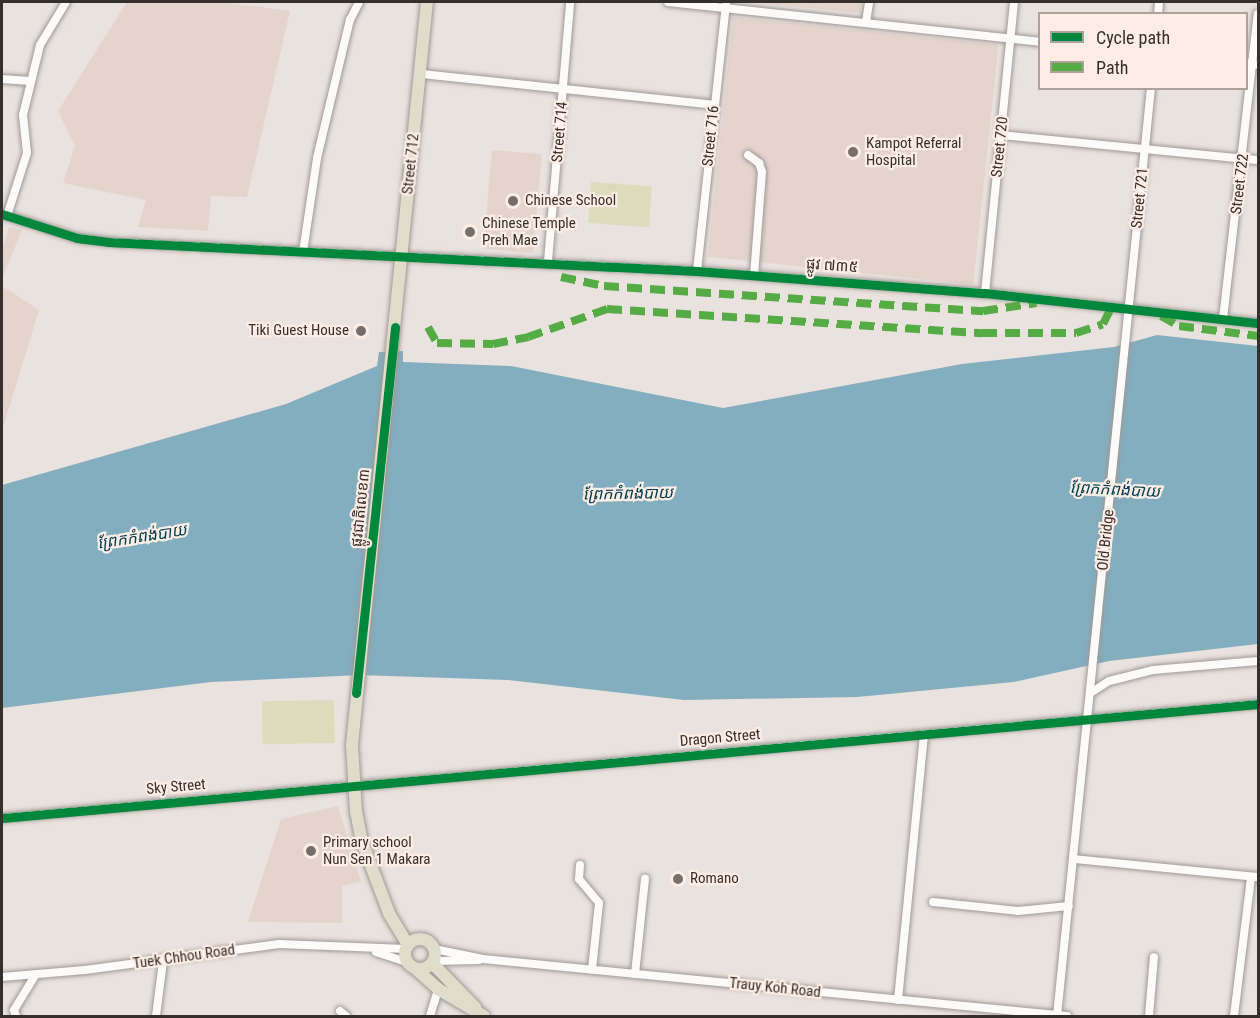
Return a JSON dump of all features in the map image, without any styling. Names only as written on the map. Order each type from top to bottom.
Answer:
[{"type":"highway","name":"Street 712","points":[[395,327],[427,2]]},
{"type":"highway","name":"ផ្លូវជាតិលេខ៣","points":[[395,327],[356,693],[354,786],[362,842],[389,913],[409,956],[438,989],[483,1016]]},
{"type":"highway","name":"ផ្លូវជាតិលេខ៣","points":[[389,913],[420,939],[433,958],[483,1016]]},
{"type":"highway","points":[[420,939],[409,956],[433,958]]},
{"type":"street","points":[[4,215],[27,153],[23,119],[40,45],[66,2]]},
{"type":"street","points":[[303,252],[317,158],[350,20],[359,2]]},
{"type":"street","name":"Street 714","points":[[548,261],[570,2]]},
{"type":"street","points":[[668,2],[725,4],[1038,42]]},
{"type":"street","points":[[866,22],[868,2]]},
{"type":"street","name":"Street 720","points":[[985,293],[1014,2]]},
{"type":"street","name":"Street 716","points":[[697,271],[725,4]]},
{"type":"street","name":"Street 722","points":[[1223,319],[1258,14]]},
{"type":"street","points":[[421,74],[714,105]]},
{"type":"street","points":[[2,80],[30,81]]},
{"type":"street","name":"Street 721","points":[[1127,324],[1151,90]]},
{"type":"street","points":[[1001,135],[1258,160]]},
{"type":"street","points":[[748,155],[759,163],[762,172],[754,275]]},
{"type":"street","name":"ផ្លូវ ៧៣៥","points":[[4,215],[90,240],[303,252],[548,261],[754,275],[985,293],[1258,323]]},
{"type":"street","name":"Old Bridge","points":[[1057,1016],[1089,718],[1127,324]]},
{"type":"street","points":[[1092,688],[1109,681],[1153,670],[1258,661]]},
{"type":"street","name":"Dragon Street","points":[[354,786],[1258,704]]},
{"type":"street","points":[[898,1000],[924,734]]},
{"type":"street","name":"Sky Street","points":[[2,818],[354,786]]},
{"type":"street","points":[[1074,860],[1255,877],[1234,1017]]},
{"type":"street","points":[[580,865],[579,879],[599,903],[592,970]]},
{"type":"street","points":[[635,974],[645,879]]},
{"type":"street","points":[[933,902],[1018,910],[1069,906]]},
{"type":"street","name":"Tuek Chhou Road","points":[[2,977],[163,961],[279,944],[366,949],[409,956]]},
{"type":"street","name":"Tuek Chhou Road","points":[[366,949],[409,956]]},
{"type":"street","points":[[1149,1017],[1154,957]]},
{"type":"street","points":[[433,958],[483,959]]},
{"type":"street","points":[[433,958],[483,959]]},
{"type":"street","name":"Trauy Koh Road","points":[[483,959],[1067,1017]]},
{"type":"street","points":[[156,1017],[163,961]]},
{"type":"street","points":[[16,1017],[14,1010],[36,974]]},
{"type":"street","points":[[430,1017],[438,989]]},
{"type":"shaded area","points":[[127,2],[220,2],[290,11],[247,197],[211,196],[208,231],[138,227],[146,200],[63,183],[75,146],[58,111]]},
{"type":"shaded area","points":[[750,2],[861,2],[860,13]]},
{"type":"shaded area","name":"Kampot Referral Hospital","points":[[733,17],[999,45],[973,285],[708,257]]},
{"type":"shaded area","name":"Chinese School","points":[[492,150],[542,154],[533,253],[483,249]]},
{"type":"shaded area","points":[[591,182],[652,186],[649,227],[588,223]]},
{"type":"shaded area","points":[[9,227],[22,230],[2,279],[2,249]]},
{"type":"shaded area","points":[[2,286],[39,310],[2,431]]},
{"type":"shaded area","points":[[334,700],[335,743],[263,744],[262,701]]},
{"type":"shaded area","name":"Primary school Nun Sen 1 Makara","points":[[338,806],[361,882],[342,886],[342,923],[248,922],[281,819]]},
{"type":"water","name":"ព្រែកកំពង់បាយ","points":[[1157,335],[1258,346],[1258,644],[1109,661],[1014,682],[857,697],[684,700],[508,680],[360,675],[211,682],[2,708],[2,485],[286,404],[377,366],[379,352],[403,351],[403,362],[511,366],[723,408],[962,364],[1114,347]]},
{"type":"marked path","points":[[561,277],[604,286],[983,311],[1036,303]]},
{"type":"marked path","points":[[428,327],[437,343],[493,344],[528,337],[607,309],[982,333],[1076,333],[1103,324],[1112,306]]},
{"type":"marked path","points":[[1161,316],[1179,326],[1258,336]]},
{"type":"cycle path","points":[[2,214],[77,238],[108,242],[697,271],[985,293],[1258,323]]},
{"type":"cycle path","points":[[356,693],[395,327]]},
{"type":"cycle path","points":[[2,818],[1258,704]]},
{"type":"place","name":"Kampot Referral Hospital","points":[[853,152]]},
{"type":"place","name":"Chinese School","points":[[513,201]]},
{"type":"place","name":"Chinese Temple Preh Mae","points":[[470,232]]},
{"type":"place","name":"Tiki Guest House","points":[[361,331]]},
{"type":"place","name":"Primary school Nun Sen 1 Makara","points":[[311,851]]},
{"type":"place","name":"Romano","points":[[678,879]]}]
